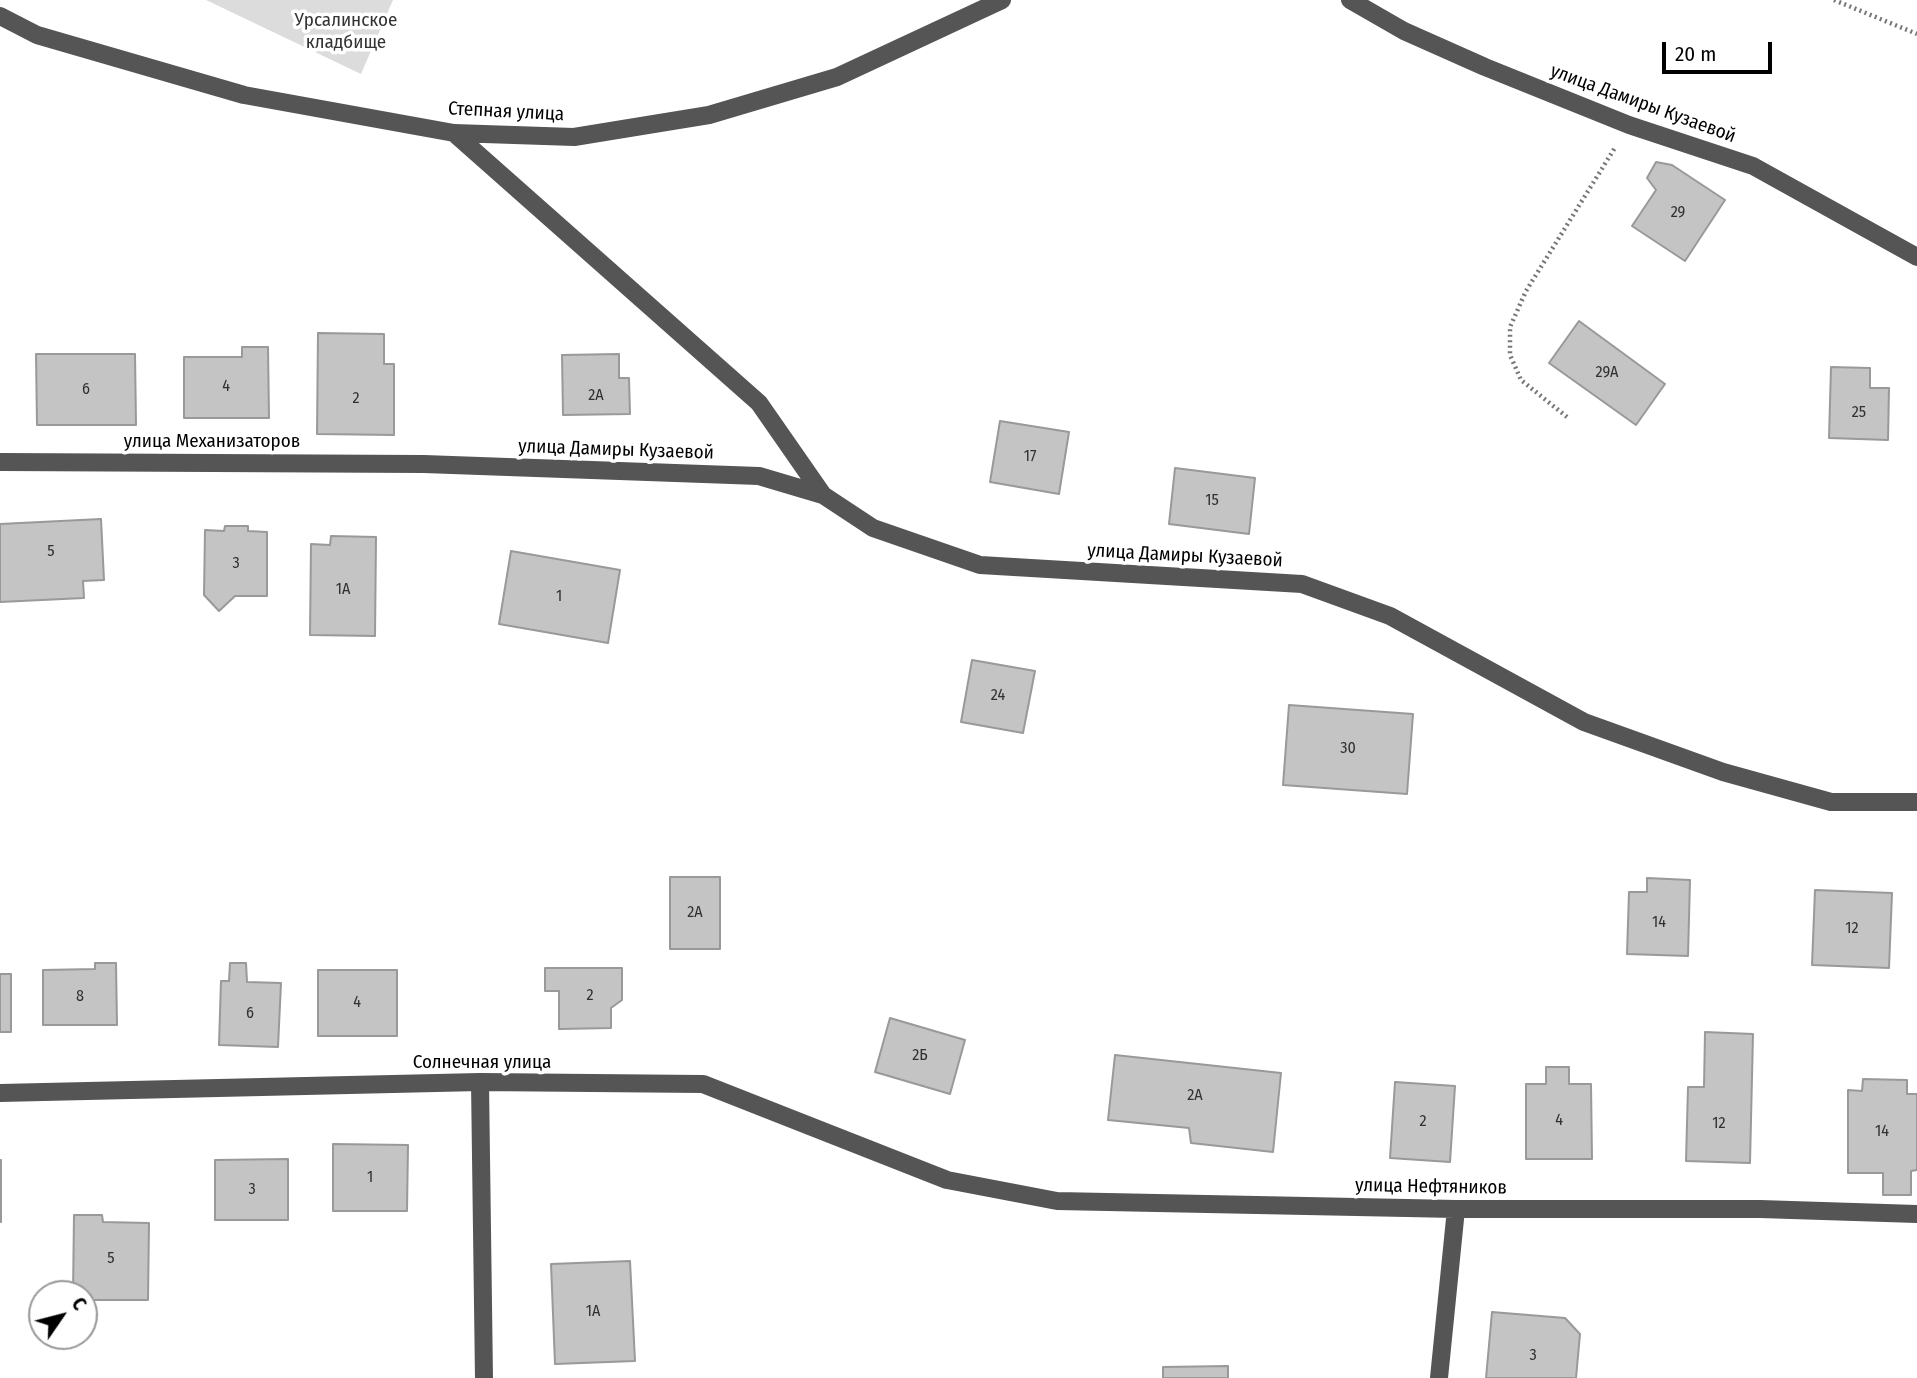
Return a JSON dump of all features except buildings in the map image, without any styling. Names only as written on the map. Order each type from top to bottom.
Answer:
[{"type":"street","name":"Степная улица","points":[[0,16],[37,35],[244,95],[454,133],[574,137],[709,116],[837,77],[1002,0]]},
{"type":"street","name":"улица Дамиры Кузаевой","points":[[1350,0],[1427,41],[1629,125],[1753,166],[1917,257]]},
{"type":"street","points":[[454,133],[759,403],[823,495]]},
{"type":"street","name":"улица Механизаторов","points":[[0,463],[424,464]]},
{"type":"street","name":"улица Дамиры Кузаевой","points":[[424,464],[759,476],[823,495],[873,528],[980,565],[1301,584],[1390,616],[1584,722],[1723,772],[1831,802],[1917,803]]},
{"type":"street","points":[[480,1082],[484,1378]]},
{"type":"street","name":"Солнечная улица","points":[[0,1093],[480,1082],[703,1084],[947,1180]]},
{"type":"street","name":"улица Нефтяников","points":[[947,1180],[1057,1201],[1456,1209],[1746,1209],[1917,1214]]},
{"type":"street","points":[[1439,1378],[1456,1209]]},
{"type":"path","points":[[1834,0],[1917,34]]},
{"type":"path","points":[[1567,417],[1521,380],[1510,355],[1510,327],[1526,291],[1629,125]]},
{"type":"green space","name":"Урсалинское кладбище","points":[[206,0],[393,0],[361,74]]}]
